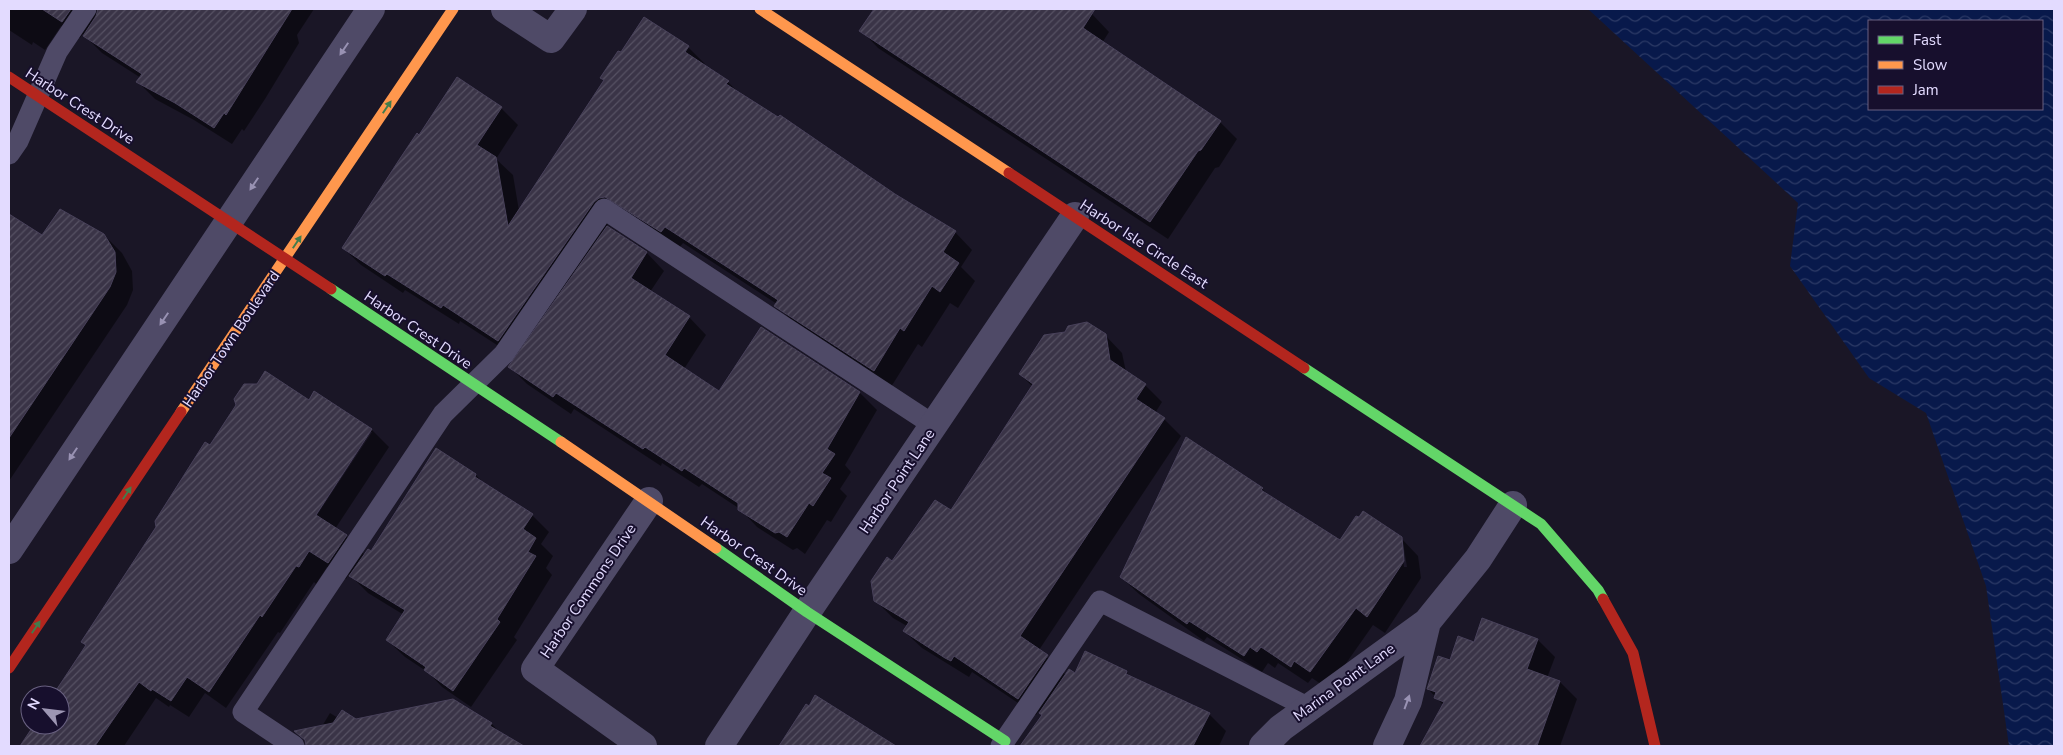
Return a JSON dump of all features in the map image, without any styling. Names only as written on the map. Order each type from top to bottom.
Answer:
[{"type":"street","points":[[9,550],[372,9]]},
{"type":"street","name":"Harbor Town Boulevard","points":[[9,668],[454,9]]},
{"type":"street","points":[[505,9],[551,39],[573,9]]},
{"type":"street","name":"Harbor Isle Circle East","points":[[760,9],[1541,524],[1598,590],[1633,653],[1654,736],[1654,746]]},
{"type":"street","name":"Harbor Crest Drive","points":[[9,77],[649,501],[807,612],[1003,744]]},
{"type":"street","name":"Harbor Point Lane","points":[[719,746],[807,612],[935,426],[1075,216]]},
{"type":"street","name":"Harbor Commons Drive","points":[[643,746],[535,669],[649,501]]},
{"type":"street","name":"Marina Point Lane","points":[[1263,746],[1281,728],[1427,622],[1478,559],[1513,505]]},
{"type":"street","name":"Marina Point Lane","points":[[1387,746],[1408,701],[1427,622]]},
{"type":"lane","points":[[9,154],[18,141],[57,52],[86,9]]},
{"type":"lane","points":[[294,746],[243,712],[443,414],[504,354],[604,209],[935,426]]},
{"type":"lane","points":[[1003,744],[1100,601],[1309,708]]},
{"type":"water","points":[[1588,9],[2054,9],[2054,746],[2009,746],[1986,586],[1926,413],[1869,378],[1790,266],[1798,203]]},
{"type":"building","points":[[42,9],[71,9],[62,22]]},
{"type":"building","points":[[98,9],[292,9],[226,115],[224,113],[214,128],[175,103],[136,82],[142,74],[83,36],[96,16]]},
{"type":"building","points":[[874,9],[1095,9],[1083,28],[1221,121],[1201,150],[1198,151],[1150,222],[859,31]]},
{"type":"building","points":[[644,17],[689,46],[685,52],[729,81],[726,84],[778,117],[780,115],[895,194],[956,231],[943,252],[959,263],[940,292],[932,286],[904,331],[900,328],[874,371],[774,306],[778,300],[724,265],[665,227],[661,232],[605,197],[599,198],[594,202],[498,341],[443,305],[441,308],[387,274],[385,276],[342,248],[417,133],[419,135],[457,77],[502,107],[477,145],[496,157],[508,226],[604,80],[600,78],[618,51],[621,52]]},
{"type":"building","points":[[60,209],[104,234],[115,252],[116,272],[110,287],[9,438],[9,214],[42,235]]},
{"type":"building","points":[[607,226],[647,252],[631,278],[690,316],[665,355],[719,391],[761,327],[860,392],[827,449],[835,454],[822,473],[831,478],[813,506],[809,503],[787,537],[779,532],[775,533],[738,510],[738,503],[684,468],[682,471],[645,447],[643,449],[556,393],[553,397],[508,367]]},
{"type":"building","points":[[1087,322],[1106,334],[1110,360],[1146,384],[1136,399],[1165,418],[1020,636],[1048,655],[1018,699],[954,656],[951,661],[903,631],[909,622],[874,601],[871,581],[887,557],[892,561],[935,500],[951,510],[1033,384],[1019,374],[1044,335],[1065,332],[1068,326]]},
{"type":"building","points":[[265,371],[309,400],[314,391],[372,429],[316,515],[347,535],[328,563],[309,551],[299,567],[296,566],[262,617],[260,615],[209,692],[187,677],[171,701],[152,689],[151,691],[139,682],[95,746],[20,746],[27,735],[70,735],[70,685],[60,685],[86,645],[81,642],[156,527],[155,521],[205,442],[210,445],[236,405],[234,399],[244,384],[257,384]]},
{"type":"building","points":[[1186,437],[1263,488],[1261,490],[1340,540],[1356,516],[1359,517],[1363,511],[1402,537],[1404,561],[1367,617],[1356,608],[1310,672],[1294,661],[1291,667],[1261,647],[1257,652],[1250,647],[1244,656],[1189,621],[1187,624],[1120,577]]},
{"type":"building","points":[[436,448],[476,474],[475,477],[533,514],[523,529],[536,538],[528,552],[536,556],[497,619],[500,622],[453,691],[424,670],[426,667],[386,640],[405,610],[349,576],[368,549],[371,551]]},
{"type":"building","points":[[1482,618],[1538,639],[1527,669],[1560,681],[1537,746],[1420,746],[1444,702],[1434,698],[1436,692],[1427,689],[1438,656],[1450,660],[1458,636],[1474,642]]},
{"type":"building","points":[[1085,651],[1127,671],[1126,674],[1210,713],[1193,746],[1020,746],[1042,715],[1039,713],[1069,669],[1075,673]]},
{"type":"building","points":[[815,695],[896,746],[779,746],[806,704],[809,706]]},
{"type":"building","points":[[453,699],[492,723],[490,726],[524,746],[306,746],[305,740],[294,731],[333,723],[342,710],[356,719]]},
{"type":"traffic: fast","points":[[331,289],[561,442]]},
{"type":"traffic: fast","points":[[1304,368],[1541,524],[1598,590],[1603,599]]},
{"type":"traffic: fast","points":[[716,548],[807,612],[1005,741]]},
{"type":"traffic: slow","points":[[181,412],[453,9]]},
{"type":"traffic: slow","points":[[760,9],[1009,173]]},
{"type":"traffic: slow","points":[[561,442],[716,548]]},
{"type":"traffic: jam","points":[[9,77],[331,289]]},
{"type":"traffic: jam","points":[[1009,173],[1304,368]]},
{"type":"traffic: jam","points":[[9,668],[181,412]]},
{"type":"traffic: jam","points":[[1603,599],[1633,653],[1655,746]]}]
